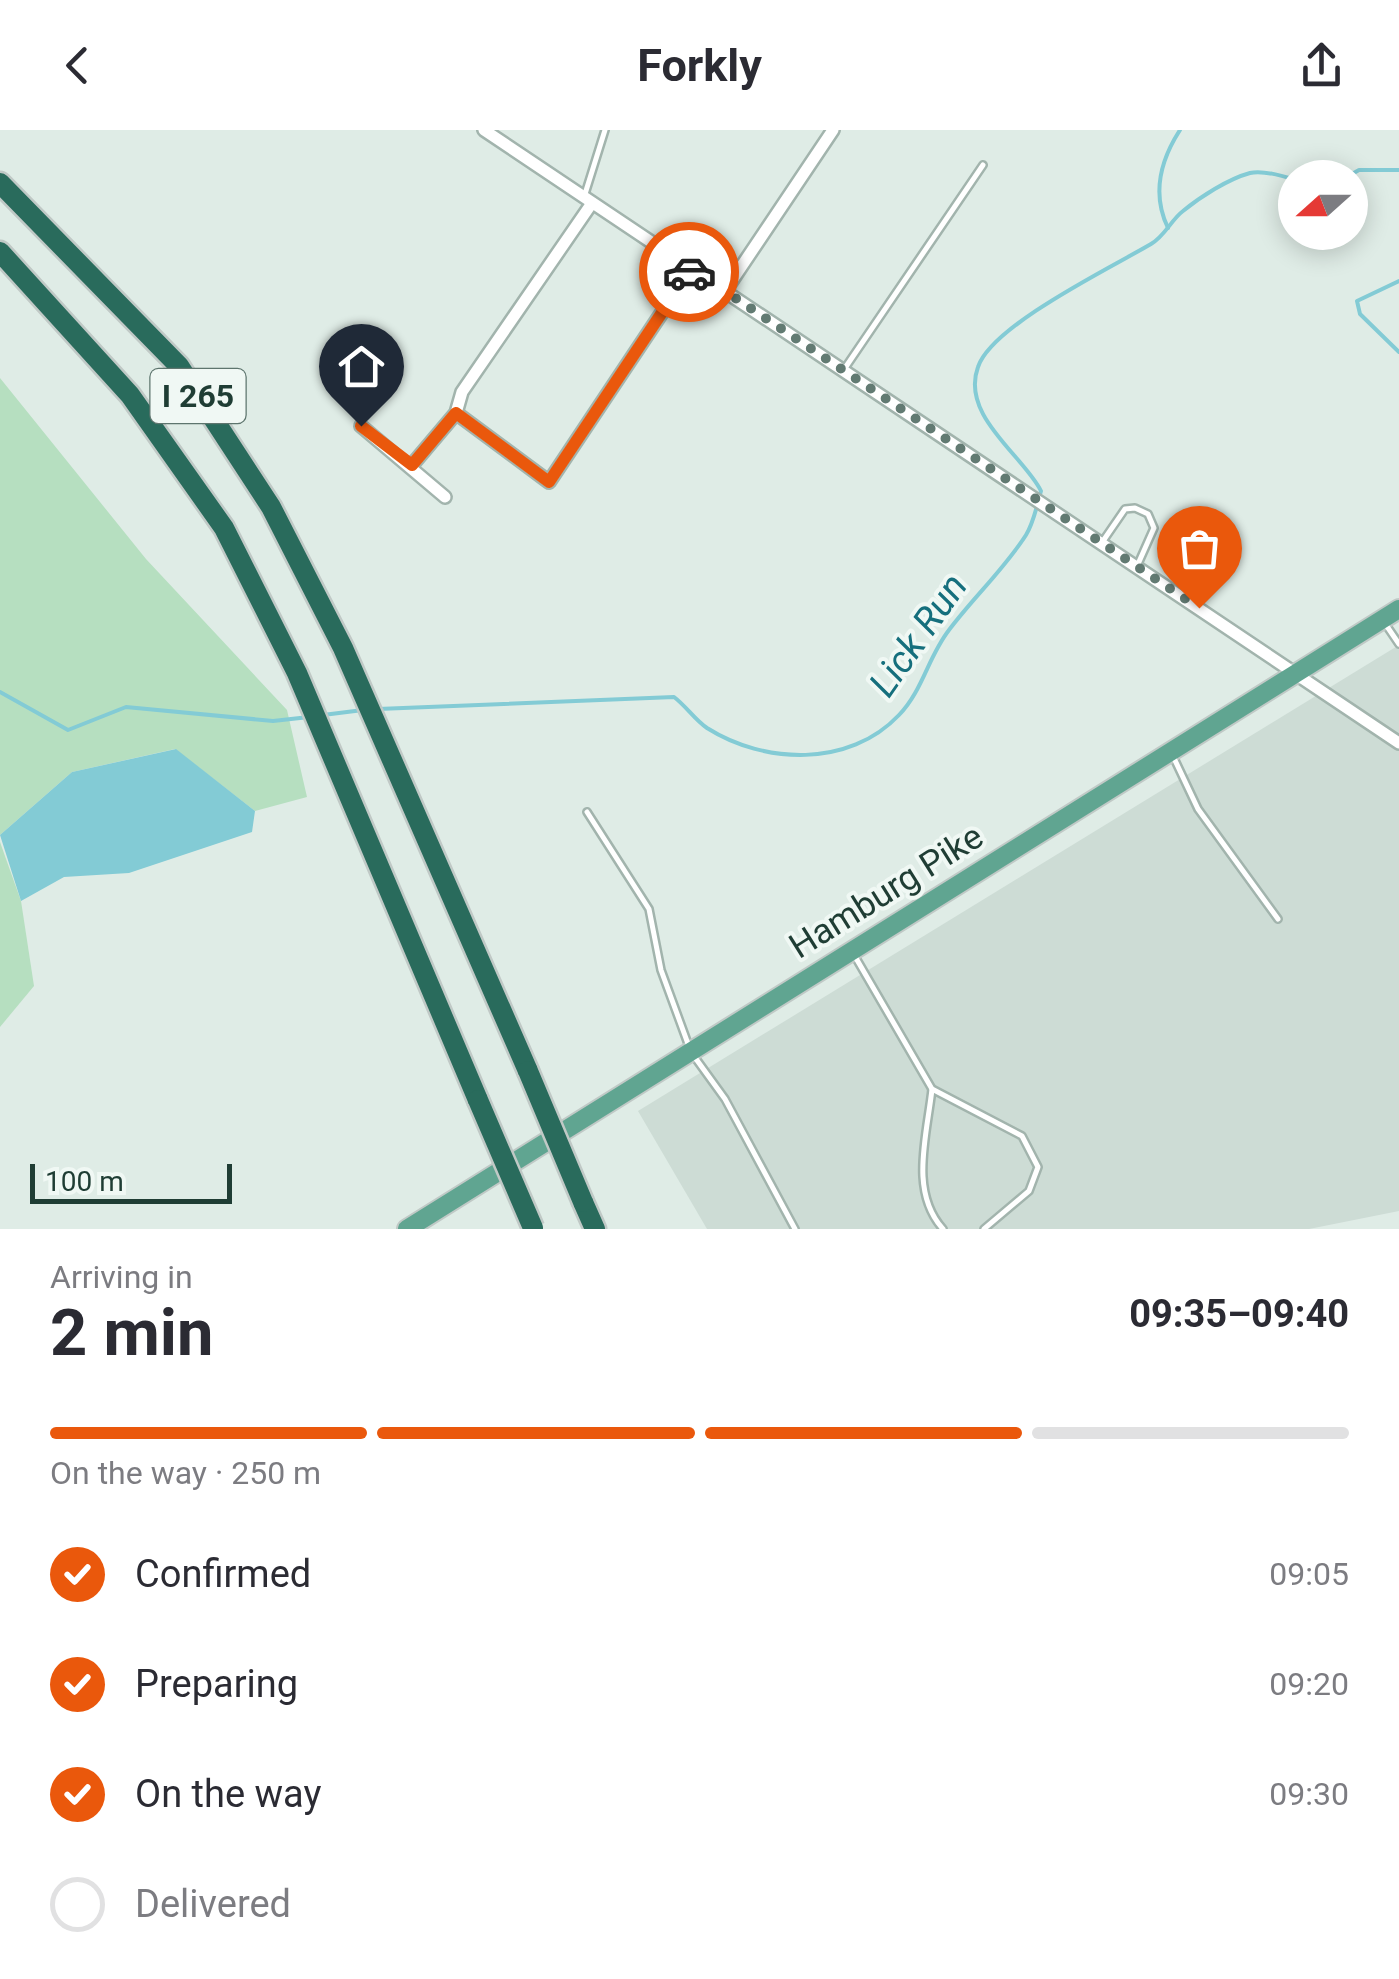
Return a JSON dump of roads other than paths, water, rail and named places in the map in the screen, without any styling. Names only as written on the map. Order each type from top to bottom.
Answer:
[{"type":"highway","name":"I 265","points":[[0,183],[178,366],[271,507],[343,648],[595,1229]]},
{"type":"highway","name":"I 265","points":[[0,252],[117,380],[183,466],[241,559],[297,673],[533,1228]]},
{"type":"main road","name":"Hamburg Pike","points":[[407,1229],[1391,614]]},
{"type":"street","points":[[484,130],[1026,494],[1397,737]]},
{"type":"street","points":[[725,291],[833,130]]},
{"type":"street","points":[[412,465],[456,413],[462,392],[588,200]]},
{"type":"street","points":[[456,413],[549,482],[691,269]]},
{"type":"street","points":[[361,426],[412,465],[445,497]]},
{"type":"lane","points":[[588,200],[605,130]]},
{"type":"lane","points":[[843,370],[983,165]]},
{"type":"lane","points":[[1102,543],[1125,510],[1135,508],[1148,514],[1154,528],[1137,567]]},
{"type":"lane","points":[[1391,614],[1399,644]]},
{"type":"lane","points":[[1170,752],[1198,810],[1278,919]]},
{"type":"lane","points":[[588,812],[648,909],[661,970],[691,1052],[724,1099],[795,1229]]},
{"type":"lane","points":[[852,951],[932,1090],[1022,1136],[1038,1168],[1030,1192],[984,1229]]},
{"type":"lane","points":[[932,1090],[921,1182],[927,1208],[942,1229]]},
{"type":"water","points":[[176,749],[255,811],[252,832],[129,873],[64,877],[21,901],[0,835],[72,772]]},
{"type":"waterway","points":[[1168,228],[1160,203],[1160,178],[1180,130]]},
{"type":"waterway","name":"Lick Run","points":[[1368,170],[1399,170]]},
{"type":"waterway","name":"Lick Run","points":[[378,709],[674,697],[707,728],[754,749],[780,754],[831,752],[879,732],[907,705],[942,640],[1018,547],[1035,513],[1041,491],[996,434],[978,402],[978,367],[988,351],[1029,316],[1156,241],[1183,211],[1206,194],[1255,172],[1278,176]]},
{"type":"waterway","name":"Lick Run","points":[[1399,281],[1357,301],[1360,314],[1399,352]]},
{"type":"waterway","name":"Lick Run","points":[[0,692],[68,730],[126,707],[273,721],[309,717]]},
{"type":"waterway","name":"Lick Run","points":[[323,715],[363,710]]}]
